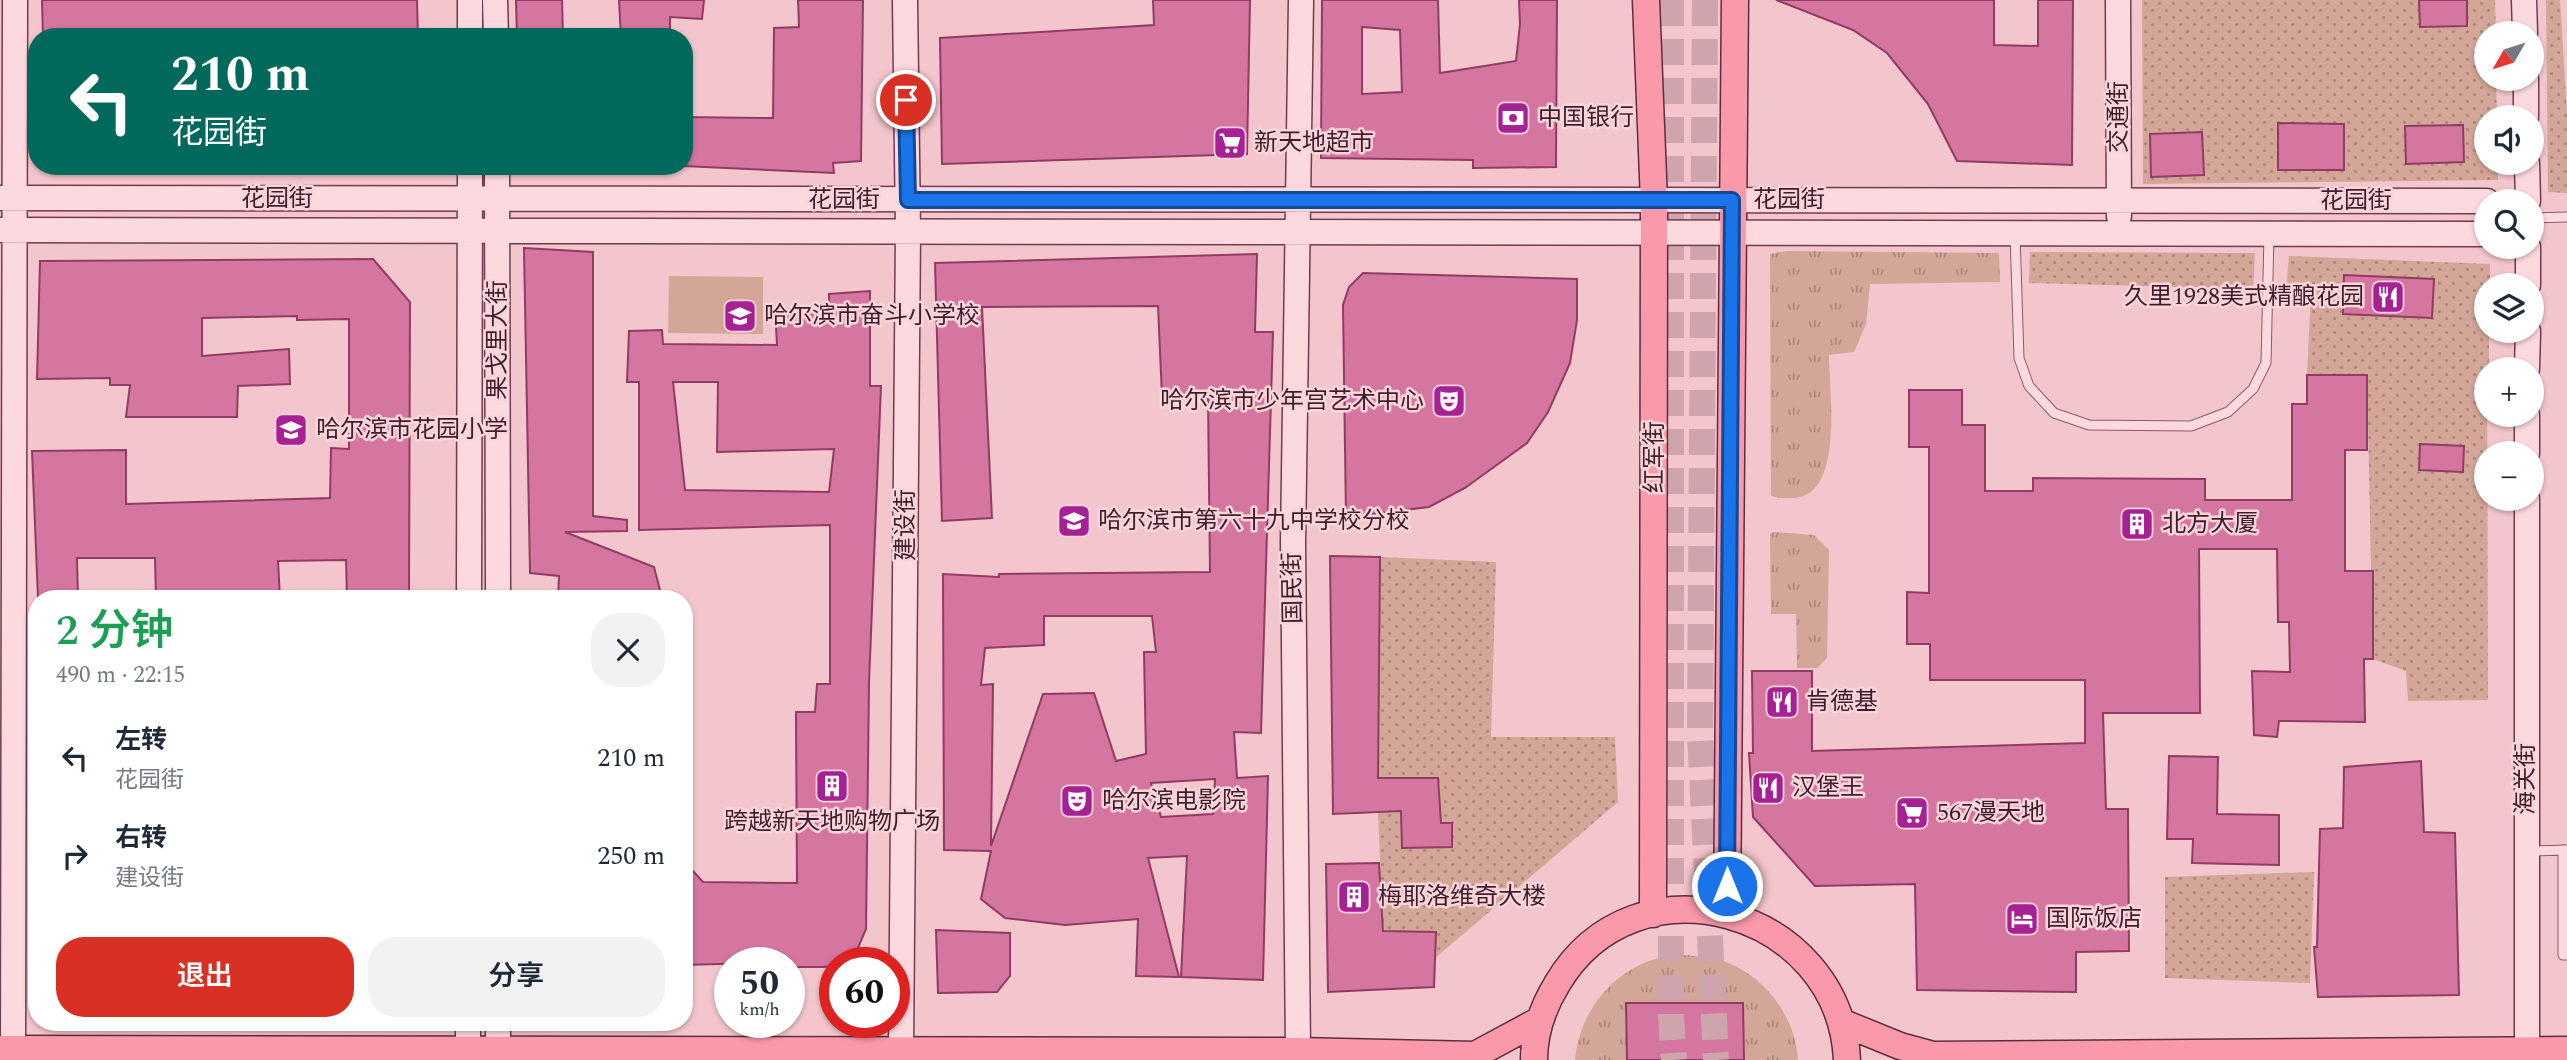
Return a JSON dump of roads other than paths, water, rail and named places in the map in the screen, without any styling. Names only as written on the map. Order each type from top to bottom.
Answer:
[{"type":"main road","points":[[15,0],[6,230],[9,1053],[498,1055],[901,1049],[1298,1051],[1475,1055],[1541,1020]]},
{"type":"main road","points":[[470,0],[470,28]]},
{"type":"main road","points":[[495,0],[496,28]]},
{"type":"main road","name":"建设街","points":[[901,1049],[908,231],[905,0]]},
{"type":"main road","name":"国民街","points":[[1298,1051],[1293,543],[1301,0]]},
{"type":"main road","name":"红军街","points":[[1646,0],[1654,202],[1653,914]]},
{"type":"main road","points":[[1727,914],[1735,0]]},
{"type":"main road","name":"交通街","points":[[2118,0],[2119,233]]},
{"type":"main road","points":[[2525,0],[2525,21]]},
{"type":"main road","name":"果戈里大街","points":[[469,590],[470,175]]},
{"type":"main road","name":"果戈里大街","points":[[497,175],[498,590]]},
{"type":"main road","name":"花园街","points":[[7,198],[2474,201]]},
{"type":"main road","name":"花园街","points":[[6,230],[2474,234]]},
{"type":"main road","name":"海关街","points":[[2527,511],[2528,1055]]},
{"type":"main road","points":[[1534,1060],[1541,1020],[1549,998],[1576,958],[1615,928],[1653,914],[1682,909],[1727,914],[1753,922],[1798,953],[1817,973],[1841,1022],[1847,1060]]},
{"type":"main road","points":[[1841,1022],[1900,1046],[1933,1055],[2528,1055],[2567,1050]]},
{"type":"main road","points":[[468,1031],[468,1054]]},
{"type":"main road","points":[[498,1031],[498,1055]]},
{"type":"lane","points":[[2544,218],[2567,217]]},
{"type":"lane","points":[[2015,233],[2019,358],[2029,386],[2054,413],[2089,425],[2191,426],[2228,412],[2253,389],[2266,363],[2269,234]]},
{"type":"lane","points":[[2526,851],[2565,850],[2563,955],[2567,955]]},
{"type":"tunnel","points":[[1671,0],[1671,1016],[1674,1060]]},
{"type":"tunnel","points":[[1705,0],[1700,733],[1716,1060]]},
{"type":"place","name":"中国银行","points":[[1513,118]]},
{"type":"place","name":"新天地超市","points":[[1230,143]]},
{"type":"place","name":"久里1928美式精酿花园","points":[[2388,297]]},
{"type":"place","name":"哈尔滨市奋斗小学校","points":[[740,316]]},
{"type":"place","name":"哈尔滨市少年宫艺术中心","points":[[1449,401]]},
{"type":"place","name":"哈尔滨市花园小学","points":[[291,430]]},
{"type":"place","name":"哈尔滨市第六十九中学校分校","points":[[1074,521]]},
{"type":"place","name":"北方大厦","points":[[2137,524]]},
{"type":"place","name":"肯德基","points":[[1782,702]]},
{"type":"place","name":"跨越新天地购物广场","points":[[832,786]]},
{"type":"place","name":"汉堡王","points":[[1768,788]]},
{"type":"place","name":"哈尔滨电影院","points":[[1077,801]]},
{"type":"place","name":"567漫天地","points":[[1912,813]]},
{"type":"place","name":"梅耶洛维奇大楼","points":[[1354,897]]},
{"type":"place","name":"国际饭店","points":[[2022,919]]}]
